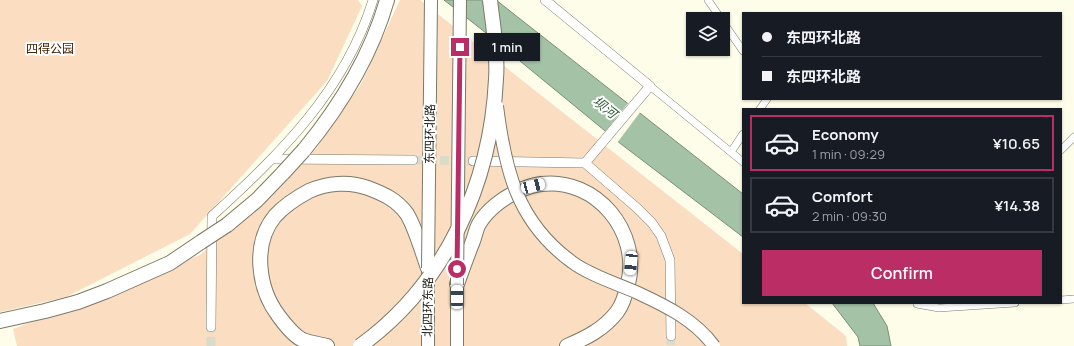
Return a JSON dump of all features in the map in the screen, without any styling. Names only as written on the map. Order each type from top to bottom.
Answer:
[{"type":"highway","points":[[0,321],[78,302],[107,291],[170,262],[226,225],[257,200],[321,130],[357,76],[371,48],[382,20],[387,0]]},
{"type":"highway","name":"东四环北路","points":[[428,268],[431,0]]},
{"type":"highway","points":[[457,346],[460,0]]},
{"type":"highway","points":[[360,346],[391,320],[424,283],[444,256],[462,223],[482,168],[494,107],[496,78],[495,51],[490,0]]},
{"type":"highway","points":[[495,92],[499,126],[513,187],[525,212],[540,234],[573,263],[675,311],[690,321],[714,346]]},
{"type":"highway","points":[[327,346],[303,340],[283,322],[270,304],[262,284],[260,255],[264,237],[274,217],[285,206],[296,198],[328,184],[346,183],[362,186],[382,193],[394,199],[407,214],[428,268]]},
{"type":"highway","points":[[457,285],[479,224],[491,209],[507,196],[525,188],[541,184],[561,184],[581,190],[598,200],[612,213],[623,230],[629,247],[631,263],[630,278],[625,296],[617,312],[599,329],[582,340],[567,346]]},
{"type":"highway","name":"北四环东路","points":[[428,268],[428,346]]},
{"type":"highway","points":[[422,346],[427,314]]},
{"type":"highway","points":[[457,321],[465,346]]},
{"type":"street","points":[[211,328],[212,216],[251,181],[311,115],[338,78],[368,15],[372,0]]},
{"type":"street","points":[[545,0],[742,161]]},
{"type":"street","points":[[708,0],[716,12]]},
{"type":"street","points":[[730,32],[742,50]]},
{"type":"street","points":[[585,163],[650,86]]},
{"type":"street","points":[[731,152],[742,136]]},
{"type":"street","points":[[1062,149],[1074,137]]},
{"type":"street","points":[[272,159],[413,160]]},
{"type":"street","points":[[473,161],[585,163],[636,208],[652,223],[661,236],[670,260],[670,336]]},
{"type":"street","points":[[1062,300],[1074,300]]},
{"type":"street","points":[[921,304],[939,308],[1000,304]]},
{"type":"green space","name":"四得公园","points":[[0,0],[358,0],[362,6],[327,81],[190,234],[66,297],[0,312]]},
{"type":"green space","points":[[400,0],[420,0],[742,253],[742,304],[806,304],[846,336],[847,346],[17,346],[13,329],[200,255],[316,149],[361,84]]},
{"type":"water","name":"坝河","points":[[444,0],[496,0],[742,193],[742,236],[621,144]]},
{"type":"water","points":[[833,304],[874,304],[887,326],[891,346],[860,346],[858,337]]},
{"type":"pier","points":[[629,102],[641,111],[617,143],[604,133]]},
{"type":"tunnel","points":[[413,160],[473,161]]},
{"type":"tunnel","points":[[211,327],[211,346]]},
{"type":"tunnel","points":[[671,336],[671,346]]},
{"type":"route","points":[[457,269],[460,47]]}]
